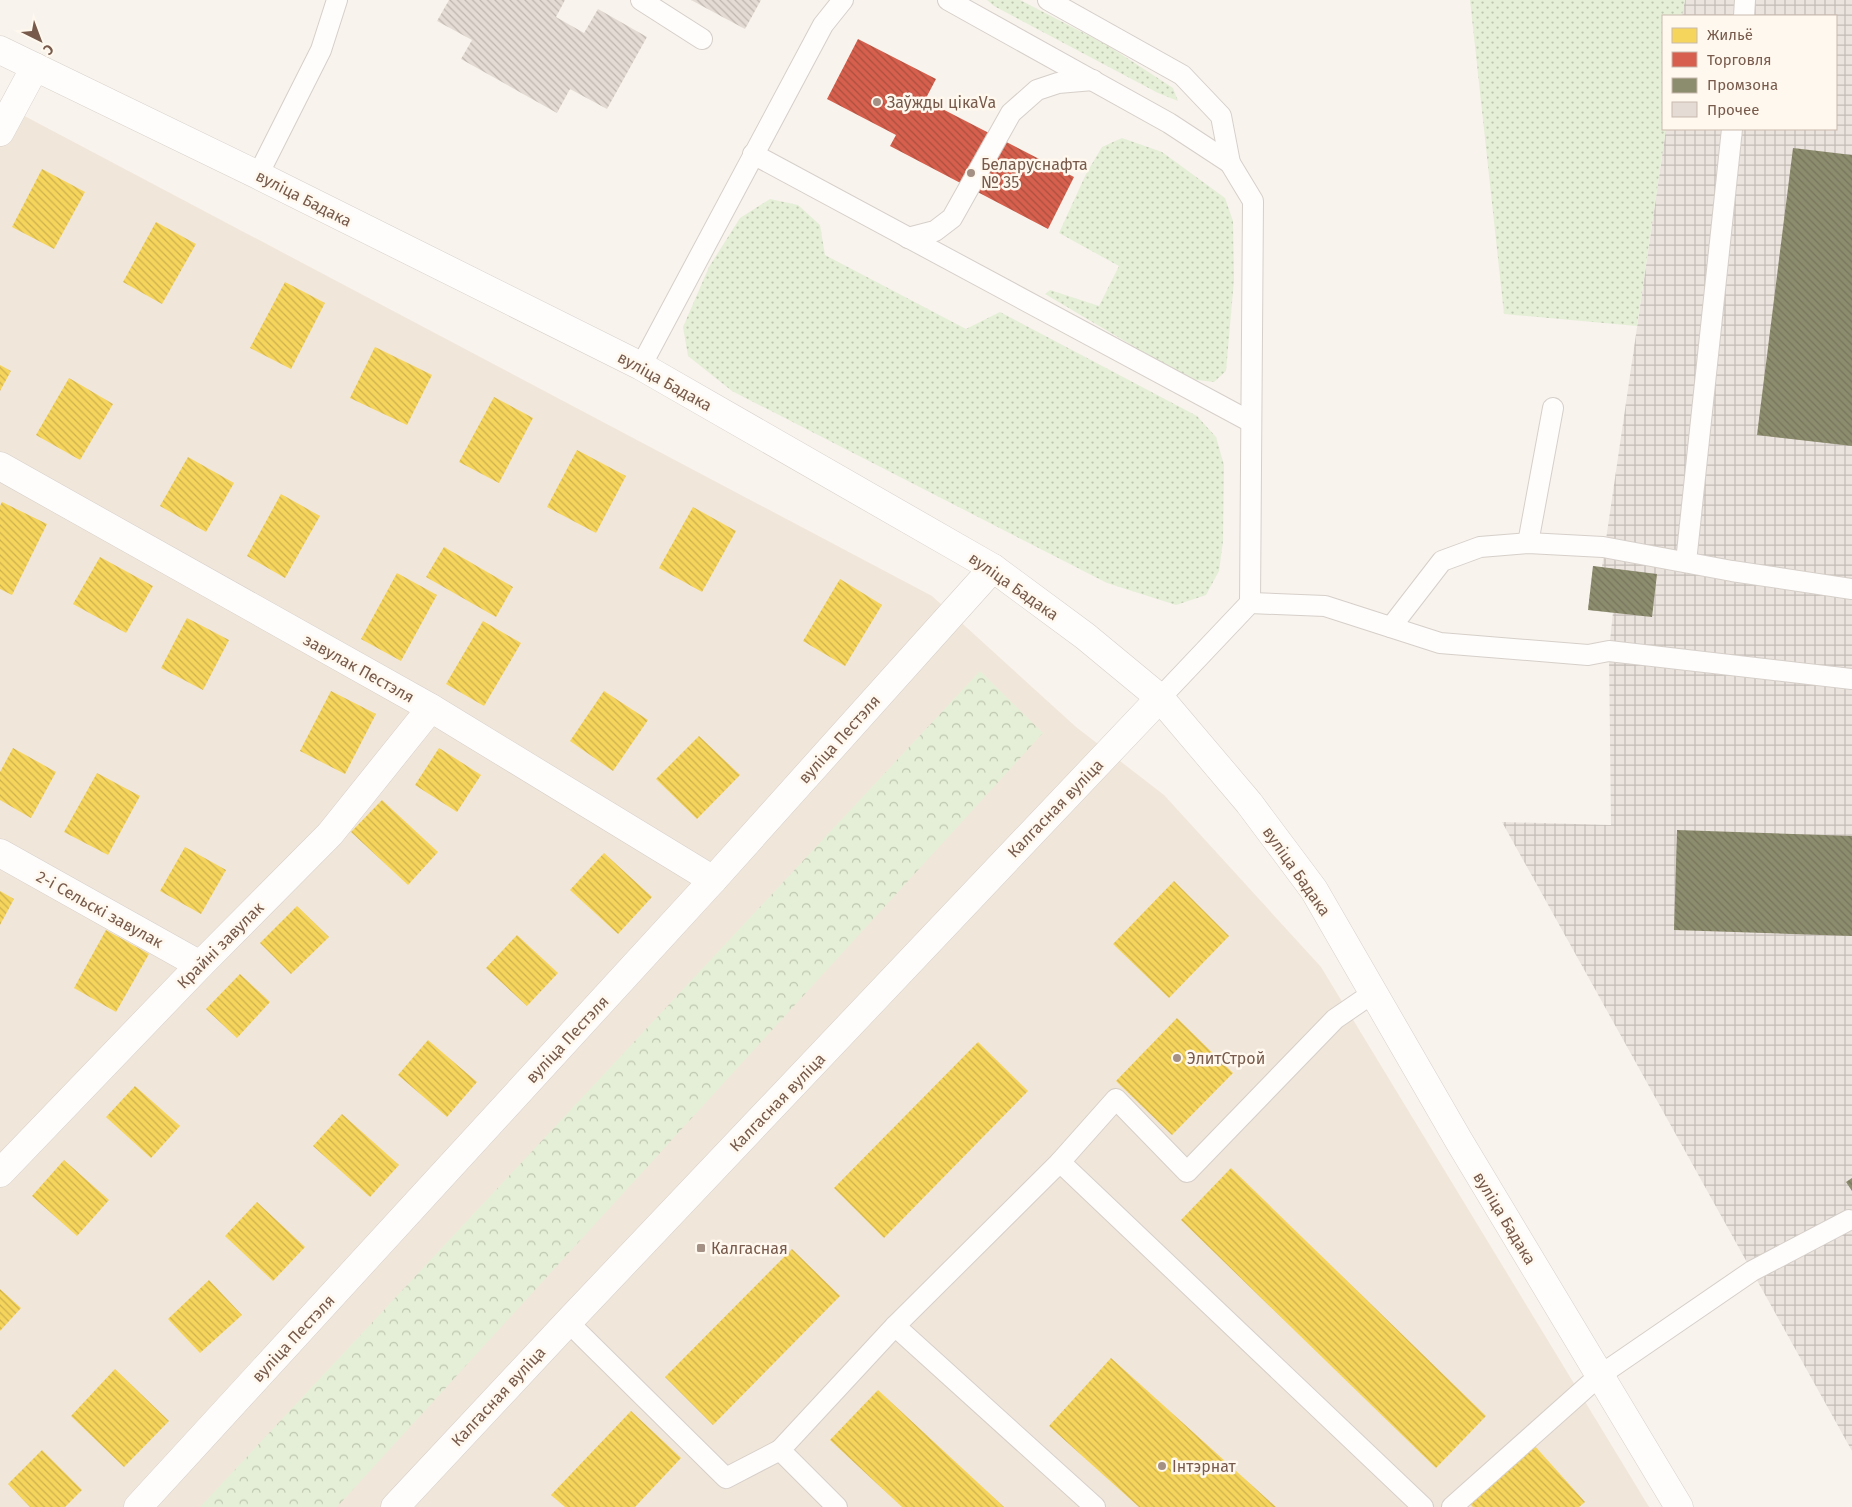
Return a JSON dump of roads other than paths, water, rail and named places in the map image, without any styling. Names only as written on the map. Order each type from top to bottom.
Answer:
[{"type":"street","name":"вуліца Бадака","points":[[0,50],[258,175],[641,366],[993,568],[1085,636],[1160,698],[1249,804],[1314,890],[1599,1376],[1679,1507]]},
{"type":"street","points":[[0,132],[35,67]]},
{"type":"street","name":"завулак Пестэля","points":[[0,466],[431,708],[713,880]]},
{"type":"street","name":"вуліца Пестэля","points":[[138,1507],[713,880],[993,568]]},
{"type":"street","name":"Калгасная вуліца","points":[[395,1507],[1160,698]]},
{"type":"street","name":"Крайні завулак","points":[[0,1174],[200,965],[330,834],[431,708]]},
{"type":"street","name":"2-і Сельскі завулак","points":[[0,853],[200,965]]},
{"type":"lane","points":[[258,175],[321,50],[336,0]]},
{"type":"lane","points":[[641,0],[702,39]]},
{"type":"lane","points":[[641,366],[823,25],[842,0]]},
{"type":"lane","points":[[948,0],[1169,123],[1230,163]]},
{"type":"lane","points":[[1048,0],[1182,75],[1221,116],[1230,163],[1253,201],[1250,603],[1160,698]]},
{"type":"lane","points":[[1744,15],[1745,0]]},
{"type":"lane","points":[[908,238],[935,231],[952,218],[1011,113],[1037,90],[1058,83],[1092,80]]},
{"type":"lane","points":[[1686,562],[1732,130]]},
{"type":"lane","points":[[753,154],[1251,422]]},
{"type":"lane","points":[[1528,543],[1553,408]]},
{"type":"lane","points":[[1391,627],[1442,561],[1480,547],[1528,543],[1603,547],[1852,589]]},
{"type":"lane","points":[[1250,603],[1325,606],[1440,643],[1588,655],[1610,651],[1852,679]]},
{"type":"lane","points":[[568,1322],[726,1478],[780,1450],[895,1326],[1060,1162],[1116,1099],[1187,1172],[1335,1019],[1373,993]]},
{"type":"lane","points":[[1060,1162],[1423,1507]]},
{"type":"lane","points":[[1452,1507],[1599,1376],[1752,1271],[1849,1220]]},
{"type":"lane","points":[[895,1326],[1095,1507]]},
{"type":"lane","points":[[780,1450],[837,1507]]},
{"type":"place","name":"Заўжды цікаVа","points":[[877,102]]},
{"type":"place","name":"Беларуснафта № 35","points":[[971,173]]},
{"type":"place","name":"ЭлитСтрой","points":[[1177,1058]]},
{"type":"place","name":"Калгасная","points":[[701,1248]]},
{"type":"place","name":"Інтэрнат","points":[[1162,1466]]}]
